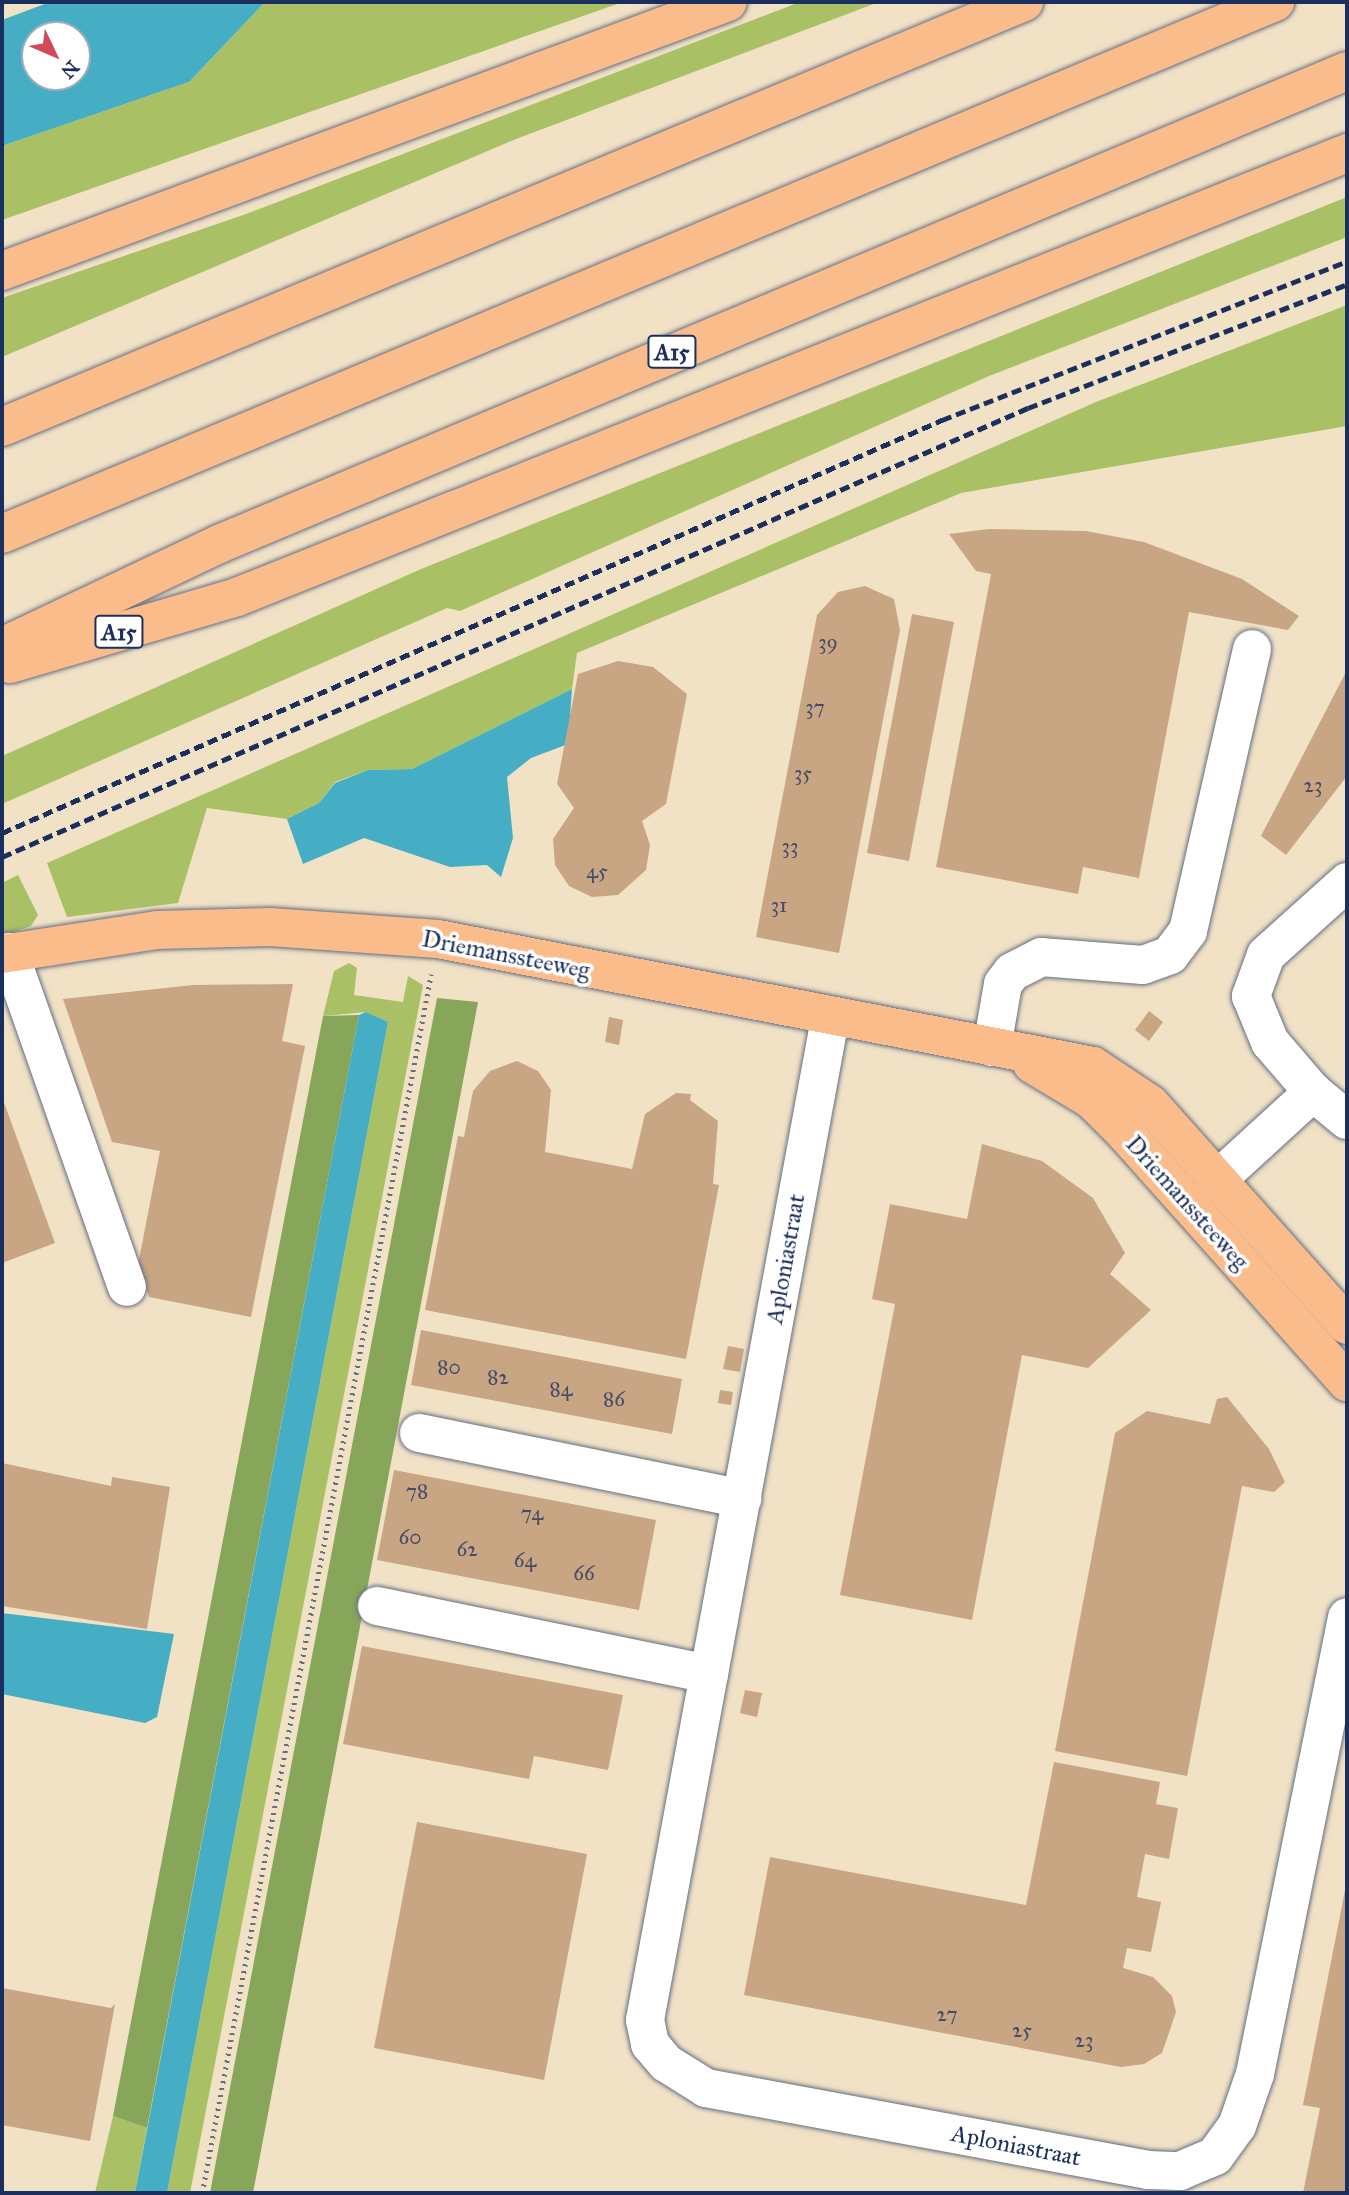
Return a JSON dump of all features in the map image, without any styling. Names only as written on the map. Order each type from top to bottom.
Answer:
[{"type":"main road","points":[[2,271],[728,2]]},
{"type":"main road","points":[[2,427],[1024,2]]},
{"type":"main road","points":[[2,534],[1275,2]]},
{"type":"main road","name":"A15","points":[[2,647],[219,544],[1347,71]]},
{"type":"main road","name":"A15","points":[[2,667],[237,597],[1347,153]]},
{"type":"main road","name":"Driemanssteeweg","points":[[5,953],[169,930],[270,927],[438,939],[830,1019],[1093,1066],[1123,1081],[1347,1325]]},
{"type":"main road","name":"Driemanssteeweg","points":[[999,1048],[1092,1100],[1347,1381]]},
{"type":"street","points":[[999,1048],[1003,984],[1012,972],[1041,957],[1143,965],[1170,955],[1188,931],[1252,649]]},
{"type":"street","points":[[1347,882],[1266,956],[1251,996],[1270,1042],[1313,1093],[1347,1119]]},
{"type":"street","points":[[5,953],[127,1287]]},
{"type":"street","name":"Aploniastraat","points":[[830,1019],[645,2020],[650,2044],[666,2063],[706,2088],[1180,2172],[1228,2143],[1247,2102],[1347,1617]]},
{"type":"street","points":[[1216,1181],[1313,1093]]},
{"type":"street","points":[[419,1433],[742,1499]]},
{"type":"street","points":[[377,1606],[709,1674]]},
{"type":"path","points":[[202,2193],[438,939]]},
{"type":"green space","points":[[265,2],[623,2],[2,220],[2,146],[189,82]]},
{"type":"green space","points":[[800,2],[879,2],[516,139],[2,357],[2,298],[246,214]]},
{"type":"green space","points":[[1347,197],[1347,237],[989,376],[460,611],[447,608],[2,804],[2,756],[421,569]]},
{"type":"green space","points":[[1347,305],[1347,426],[961,493],[577,653],[572,689],[412,769],[368,770],[335,782],[319,803],[287,819],[207,808],[178,903],[67,917],[47,863],[1096,402]]},
{"type":"green space","points":[[18,875],[38,915],[31,926],[2,936],[2,883]]},
{"type":"green space","points":[[349,963],[357,968],[354,995],[403,1002],[408,976],[423,985],[190,2193],[167,2193],[388,1022],[366,1012],[323,1016],[334,971]]},
{"type":"green space","points":[[437,998],[478,1002],[253,2193],[210,2193]]},
{"type":"green space","points":[[359,1015],[147,2128],[113,2116],[323,1016]]},
{"type":"green space","points":[[113,2116],[147,2128],[135,2193],[95,2193]]},
{"type":"water","points":[[50,2],[265,2],[189,82],[2,146],[2,20]]},
{"type":"water","points":[[572,689],[568,744],[531,758],[507,777],[513,838],[501,877],[487,865],[450,867],[364,838],[303,864],[287,819],[319,803],[335,783],[368,770],[412,769]]},
{"type":"water","points":[[366,1012],[388,1022],[167,2193],[135,2193],[359,1015]]},
{"type":"water","points":[[2,1613],[174,1634],[157,1717],[145,1723],[2,1694]]},
{"type":"building","points":[[989,529],[1086,531],[1144,542],[1242,579],[1299,616],[1288,630],[1189,612],[1139,878],[1083,867],[1078,894],[936,867],[991,574],[976,571],[949,534]]},
{"type":"building","points":[[865,586],[894,599],[900,630],[839,953],[756,937],[817,615],[838,592]]},
{"type":"building","points":[[912,614],[954,622],[909,861],[867,853]]},
{"type":"building","points":[[618,661],[653,667],[687,694],[666,804],[642,821],[650,845],[646,870],[618,895],[592,897],[569,886],[555,865],[553,839],[574,808],[557,784],[578,674]]},
{"type":"building","points":[[1347,670],[1347,776],[1286,855],[1261,836]]},
{"type":"building","points":[[293,984],[282,1041],[305,1046],[251,1317],[149,1297],[138,1265],[160,1151],[112,1142],[63,999],[193,985]]},
{"type":"building","points":[[1149,1011],[1163,1022],[1149,1041],[1135,1030]]},
{"type":"building","points":[[609,1017],[623,1020],[619,1045],[605,1042]]},
{"type":"building","points":[[517,1061],[538,1071],[551,1090],[545,1152],[632,1169],[645,1114],[676,1093],[691,1094],[690,1100],[718,1121],[713,1184],[719,1185],[686,1359],[425,1310],[458,1136],[464,1137],[473,1091],[490,1071]]},
{"type":"building","points":[[2,1097],[55,1243],[2,1263]]},
{"type":"building","points":[[982,1144],[1042,1161],[1093,1198],[1125,1253],[1110,1274],[1151,1310],[1088,1368],[1022,1355],[972,1620],[840,1595],[895,1304],[872,1299],[890,1204],[967,1219]]},
{"type":"building","points":[[421,1330],[682,1379],[672,1434],[411,1385]]},
{"type":"building","points":[[728,1346],[744,1349],[740,1372],[723,1369]]},
{"type":"building","points":[[720,1390],[733,1392],[731,1405],[718,1403]]},
{"type":"building","points":[[1227,1397],[1269,1449],[1285,1482],[1274,1492],[1242,1486],[1187,1776],[1055,1751],[1115,1433],[1147,1411],[1210,1424],[1217,1399]]},
{"type":"building","points":[[2,1463],[111,1486],[112,1477],[170,1487],[147,1629],[2,1606]]},
{"type":"building","points":[[394,1470],[656,1520],[639,1610],[377,1560]]},
{"type":"building","points":[[362,1646],[623,1695],[608,1770],[534,1756],[529,1779],[343,1744]]},
{"type":"building","points":[[745,1690],[762,1693],[757,1717],[740,1713]]},
{"type":"building","points":[[1054,1762],[1160,1782],[1156,1804],[1178,1808],[1169,1859],[1145,1854],[1137,1897],[1161,1902],[1151,1952],[1127,1948],[1123,1968],[1153,1977],[1172,1996],[1176,2012],[1162,2053],[1144,2064],[1121,2067],[744,1995],[770,1857],[1026,1905]]},
{"type":"building","points":[[417,1822],[587,1854],[544,2080],[374,2048]]},
{"type":"building","points":[[1347,1880],[1347,2193],[1303,2193],[1320,2108],[1303,2105]]},
{"type":"building","points":[[2,1988],[111,2008],[115,2004],[90,2141],[2,2125]]},
{"type":"railway","points":[[2,833],[942,420],[1347,261]]},
{"type":"railway","points":[[2,857],[1028,408],[1347,284]]}]
